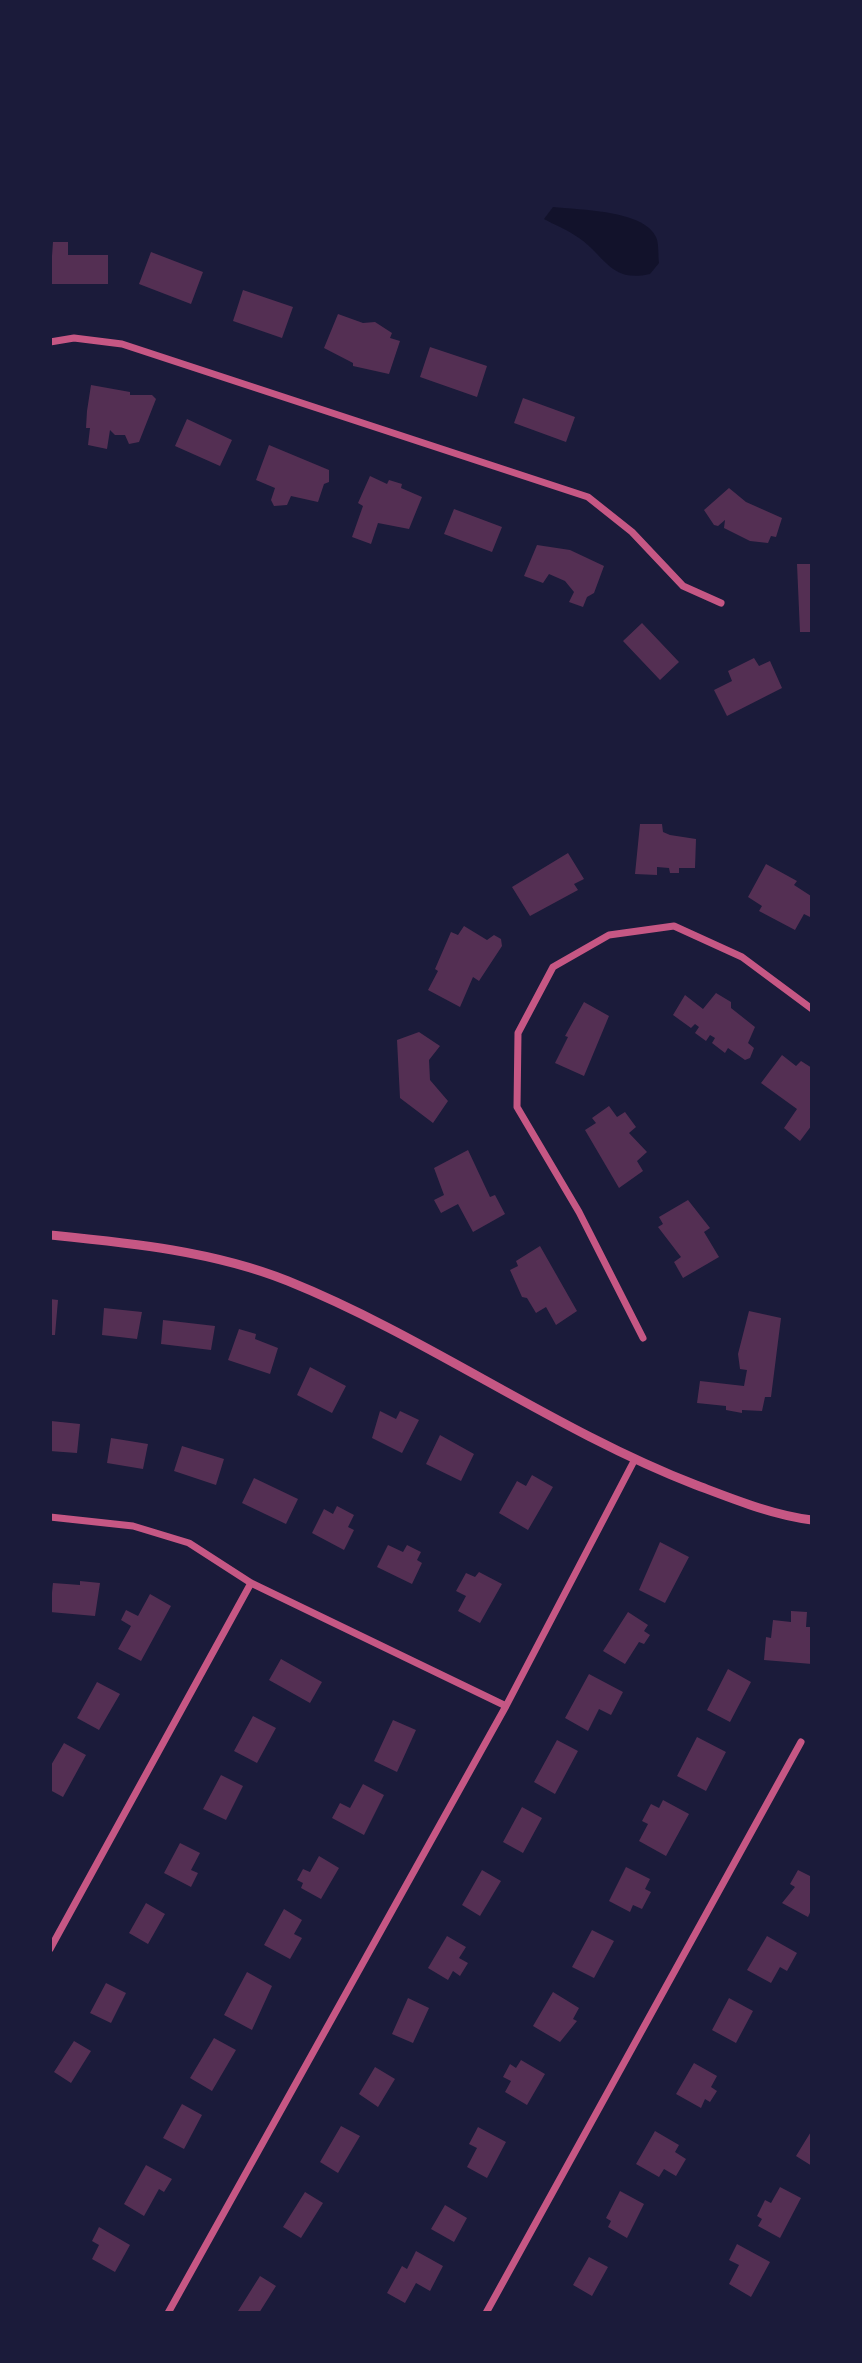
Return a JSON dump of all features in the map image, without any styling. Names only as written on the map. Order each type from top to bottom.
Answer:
[{"type":"street","points":[[50,342],[74,338],[122,344],[588,497],[632,532],[683,586],[721,603]]},
{"type":"street","points":[[643,1338],[579,1212],[517,1107],[518,1033],[553,967],[609,935],[674,926],[742,957],[812,1009]]},
{"type":"street","points":[[50,1235],[136,1244],[218,1259],[288,1281],[378,1323],[634,1461],[741,1502],[812,1520]]},
{"type":"street","points":[[168,2313],[506,1706],[634,1461]]},
{"type":"street","points":[[50,1517],[133,1526],[189,1543],[251,1583],[506,1706]]},
{"type":"street","points":[[50,1949],[251,1583]]},
{"type":"street","points":[[486,2313],[801,1742]]},
{"type":"shaded area","points":[[553,207],[610,213],[638,221],[656,237],[659,263],[650,274],[637,276],[618,272],[579,238],[544,219]]},
{"type":"building","points":[[53,242],[68,242],[68,255],[108,255],[108,284],[50,284]]},
{"type":"building","points":[[151,252],[203,272],[191,304],[139,284]]},
{"type":"building","points":[[243,290],[293,307],[282,338],[233,321]]},
{"type":"building","points":[[338,314],[363,323],[375,322],[392,333],[390,338],[400,341],[389,374],[353,366],[353,363],[324,348]]},
{"type":"building","points":[[430,347],[487,366],[477,397],[420,377]]},
{"type":"building","points":[[91,385],[130,392],[130,395],[152,395],[156,399],[139,442],[129,444],[125,435],[115,435],[110,430],[107,449],[88,445],[90,428],[86,428]]},
{"type":"building","points":[[523,398],[575,417],[566,442],[514,423]]},
{"type":"building","points":[[187,419],[232,440],[220,466],[175,446]]},
{"type":"building","points":[[269,445],[329,470],[329,482],[324,484],[318,502],[291,496],[287,505],[274,506],[271,500],[275,488],[256,480]]},
{"type":"building","points":[[370,476],[387,484],[389,480],[402,484],[401,488],[422,497],[409,529],[378,523],[371,544],[352,537],[363,506],[358,503]]},
{"type":"building","points":[[729,488],[746,502],[782,518],[776,537],[771,536],[768,543],[750,541],[724,528],[725,520],[718,526],[714,525],[704,510]]},
{"type":"building","points":[[454,509],[502,527],[492,552],[444,534]]},
{"type":"building","points":[[537,545],[570,550],[604,566],[594,593],[587,597],[583,607],[569,602],[574,592],[565,581],[549,574],[543,583],[524,576]]},
{"type":"building","points":[[797,564],[812,564],[812,632],[800,632]]},
{"type":"building","points":[[642,623],[679,662],[660,680],[623,641]]},
{"type":"building","points":[[754,658],[759,666],[770,661],[782,688],[727,716],[714,690],[732,681],[728,671]]},
{"type":"building","points":[[640,824],[662,824],[663,832],[696,839],[695,868],[679,868],[679,873],[670,873],[669,868],[657,867],[657,875],[635,874]]},
{"type":"building","points":[[568,853],[584,879],[574,884],[578,890],[530,916],[512,887]]},
{"type":"building","points":[[766,864],[797,881],[794,885],[811,896],[812,918],[804,914],[795,930],[759,911],[762,906],[748,897]]},
{"type":"building","points":[[464,926],[487,940],[494,935],[501,939],[502,946],[479,981],[473,977],[460,1007],[428,990],[451,932],[458,935]]},
{"type":"building","points":[[716,993],[731,1002],[731,1008],[755,1027],[748,1043],[754,1048],[750,1058],[745,1060],[728,1048],[725,1053],[712,1043],[715,1038],[710,1035],[706,1041],[695,1033],[699,1027],[695,1024],[691,1028],[673,1015],[685,995],[703,1009]]},
{"type":"building","points":[[584,1002],[609,1016],[584,1076],[555,1063],[568,1037],[565,1036]]},
{"type":"building","points":[[419,1032],[440,1046],[429,1060],[430,1080],[448,1101],[433,1123],[400,1098],[397,1040]]},
{"type":"building","points":[[782,1055],[796,1066],[801,1061],[812,1068],[812,1125],[800,1141],[784,1128],[797,1109],[761,1083]]},
{"type":"building","points":[[609,1106],[617,1117],[625,1112],[636,1127],[629,1133],[647,1152],[637,1161],[643,1171],[619,1188],[585,1130],[596,1123],[592,1118]]},
{"type":"building","points":[[468,1150],[490,1197],[495,1195],[505,1214],[473,1232],[458,1204],[441,1213],[434,1200],[444,1195],[434,1168]]},
{"type":"building","points":[[688,1200],[710,1228],[704,1232],[719,1257],[683,1278],[674,1262],[681,1257],[658,1227],[663,1224],[659,1217]]},
{"type":"building","points":[[540,1246],[577,1311],[556,1325],[546,1307],[536,1313],[527,1298],[522,1297],[510,1270],[518,1266],[516,1261]]},
{"type":"building","points":[[50,1299],[58,1300],[55,1335],[50,1335]]},
{"type":"building","points":[[104,1308],[142,1312],[137,1339],[102,1335]]},
{"type":"building","points":[[749,1311],[781,1318],[771,1397],[765,1397],[762,1411],[742,1410],[742,1413],[726,1410],[726,1406],[697,1403],[700,1381],[744,1386],[747,1370],[740,1369],[738,1354]]},
{"type":"building","points":[[163,1320],[215,1326],[211,1350],[161,1344]]},
{"type":"building","points":[[239,1329],[256,1334],[255,1339],[278,1348],[270,1374],[228,1360]]},
{"type":"building","points":[[310,1367],[346,1386],[332,1413],[297,1395]]},
{"type":"building","points":[[380,1411],[396,1419],[400,1411],[419,1420],[402,1453],[372,1438]]},
{"type":"building","points":[[51,1421],[80,1424],[77,1453],[50,1451]]},
{"type":"building","points":[[440,1435],[474,1454],[461,1481],[426,1464]]},
{"type":"building","points":[[111,1438],[148,1444],[143,1469],[107,1463]]},
{"type":"building","points":[[182,1446],[224,1459],[216,1485],[174,1471]]},
{"type":"building","points":[[532,1475],[553,1487],[528,1530],[499,1513],[517,1481],[526,1486]]},
{"type":"building","points":[[254,1478],[298,1499],[286,1524],[242,1503]]},
{"type":"building","points":[[337,1506],[354,1515],[348,1527],[354,1530],[344,1550],[312,1533],[324,1509],[333,1514]]},
{"type":"building","points":[[660,1542],[689,1557],[665,1603],[639,1590]]},
{"type":"building","points":[[388,1545],[403,1552],[407,1545],[421,1552],[417,1560],[422,1563],[412,1584],[377,1567]]},
{"type":"building","points":[[479,1572],[502,1584],[480,1623],[458,1611],[466,1596],[456,1591],[466,1573],[475,1577]]},
{"type":"building","points":[[80,1581],[100,1583],[95,1616],[50,1612],[53,1583],[80,1585]]},
{"type":"building","points":[[150,1594],[171,1606],[141,1661],[118,1649],[131,1626],[121,1620],[126,1610],[138,1616]]},
{"type":"building","points":[[791,1611],[807,1612],[806,1627],[812,1627],[812,1664],[764,1660],[766,1637],[771,1638],[773,1620],[791,1622]]},
{"type":"building","points":[[628,1612],[648,1625],[644,1631],[650,1635],[644,1644],[639,1642],[625,1664],[603,1651]]},
{"type":"building","points":[[281,1659],[322,1682],[310,1703],[269,1680]]},
{"type":"building","points":[[728,1669],[751,1682],[730,1722],[707,1710]]},
{"type":"building","points":[[589,1674],[623,1692],[611,1715],[599,1709],[588,1731],[565,1718]]},
{"type":"building","points":[[97,1682],[120,1694],[99,1730],[77,1718]]},
{"type":"building","points":[[253,1716],[276,1728],[257,1763],[234,1751]]},
{"type":"building","points":[[393,1720],[416,1730],[397,1772],[374,1761]]},
{"type":"building","points":[[697,1737],[726,1752],[706,1791],[677,1776]]},
{"type":"building","points":[[557,1740],[578,1751],[555,1794],[534,1782]]},
{"type":"building","points":[[64,1743],[86,1755],[63,1797],[50,1790],[50,1767]]},
{"type":"building","points":[[221,1775],[243,1786],[226,1820],[203,1809]]},
{"type":"building","points":[[363,1784],[384,1795],[364,1835],[332,1818],[340,1803],[350,1808]]},
{"type":"building","points":[[663,1800],[689,1814],[666,1856],[639,1841],[648,1824],[642,1821],[651,1804],[659,1808]]},
{"type":"building","points":[[522,1807],[542,1818],[523,1853],[503,1842]]},
{"type":"building","points":[[180,1843],[200,1853],[191,1870],[198,1873],[191,1887],[164,1873]]},
{"type":"building","points":[[319,1856],[339,1868],[321,1899],[301,1888],[303,1883],[297,1880],[303,1869],[310,1872]]},
{"type":"building","points":[[626,1867],[650,1879],[645,1889],[651,1892],[642,1909],[633,1905],[630,1912],[609,1901]]},
{"type":"building","points":[[482,1870],[501,1881],[480,1916],[462,1905]]},
{"type":"building","points":[[798,1870],[812,1877],[812,1908],[808,1917],[782,1903],[795,1887],[790,1884]]},
{"type":"building","points":[[146,1903],[165,1914],[148,1944],[129,1933]]},
{"type":"building","points":[[284,1909],[302,1920],[294,1934],[302,1938],[290,1959],[264,1945]]},
{"type":"building","points":[[592,1930],[614,1941],[594,1978],[572,1967]]},
{"type":"building","points":[[447,1936],[466,1947],[459,1958],[468,1963],[460,1976],[453,1971],[448,1980],[428,1968]]},
{"type":"building","points":[[767,1936],[797,1953],[787,1971],[780,1967],[771,1983],[747,1970]]},
{"type":"building","points":[[247,1972],[272,1986],[252,2030],[224,2015]]},
{"type":"building","points":[[106,1983],[126,1993],[111,2023],[90,2013]]},
{"type":"building","points":[[553,1992],[579,2008],[573,2019],[577,2021],[560,2042],[533,2026]]},
{"type":"building","points":[[408,1998],[429,2008],[413,2043],[392,2034]]},
{"type":"building","points":[[729,1998],[753,2011],[736,2043],[712,2030]]},
{"type":"building","points":[[214,2038],[236,2050],[212,2091],[190,2078]]},
{"type":"building","points":[[74,2041],[91,2051],[71,2083],[54,2072]]},
{"type":"building","points":[[521,2060],[545,2074],[527,2105],[505,2092],[511,2081],[503,2077],[510,2064],[516,2068]]},
{"type":"building","points":[[694,2063],[717,2076],[711,2087],[717,2091],[710,2102],[705,2099],[701,2108],[676,2094]]},
{"type":"building","points":[[375,2067],[395,2079],[378,2107],[359,2094]]},
{"type":"building","points":[[182,2104],[202,2115],[184,2149],[163,2138]]},
{"type":"building","points":[[341,2126],[360,2136],[338,2173],[320,2162]]},
{"type":"building","points":[[478,2127],[506,2142],[487,2178],[467,2167],[477,2148],[469,2144]]},
{"type":"building","points":[[812,2130],[812,2166],[796,2156]]},
{"type":"building","points":[[655,2131],[679,2145],[675,2152],[686,2159],[676,2176],[664,2169],[659,2177],[636,2164]]},
{"type":"building","points":[[146,2165],[172,2179],[164,2192],[159,2189],[144,2216],[124,2204]]},
{"type":"building","points":[[780,2187],[801,2198],[780,2238],[758,2226],[762,2219],[757,2216],[765,2200],[771,2203]]},
{"type":"building","points":[[620,2191],[644,2204],[627,2238],[608,2227],[611,2221],[606,2218]]},
{"type":"building","points":[[305,2192],[323,2203],[301,2238],[283,2227]]},
{"type":"building","points":[[445,2205],[467,2218],[454,2242],[431,2229]]},
{"type":"building","points":[[99,2227],[130,2245],[115,2272],[92,2259],[99,2245],[92,2241]]},
{"type":"building","points":[[737,2244],[770,2262],[751,2297],[729,2284],[739,2265],[729,2260]]},
{"type":"building","points":[[416,2251],[443,2266],[430,2291],[416,2283],[405,2303],[387,2293],[402,2266],[407,2269]]},
{"type":"building","points":[[589,2257],[608,2267],[592,2296],[573,2285]]},
{"type":"building","points":[[260,2276],[276,2286],[259,2313],[240,2313],[238,2311]]}]
